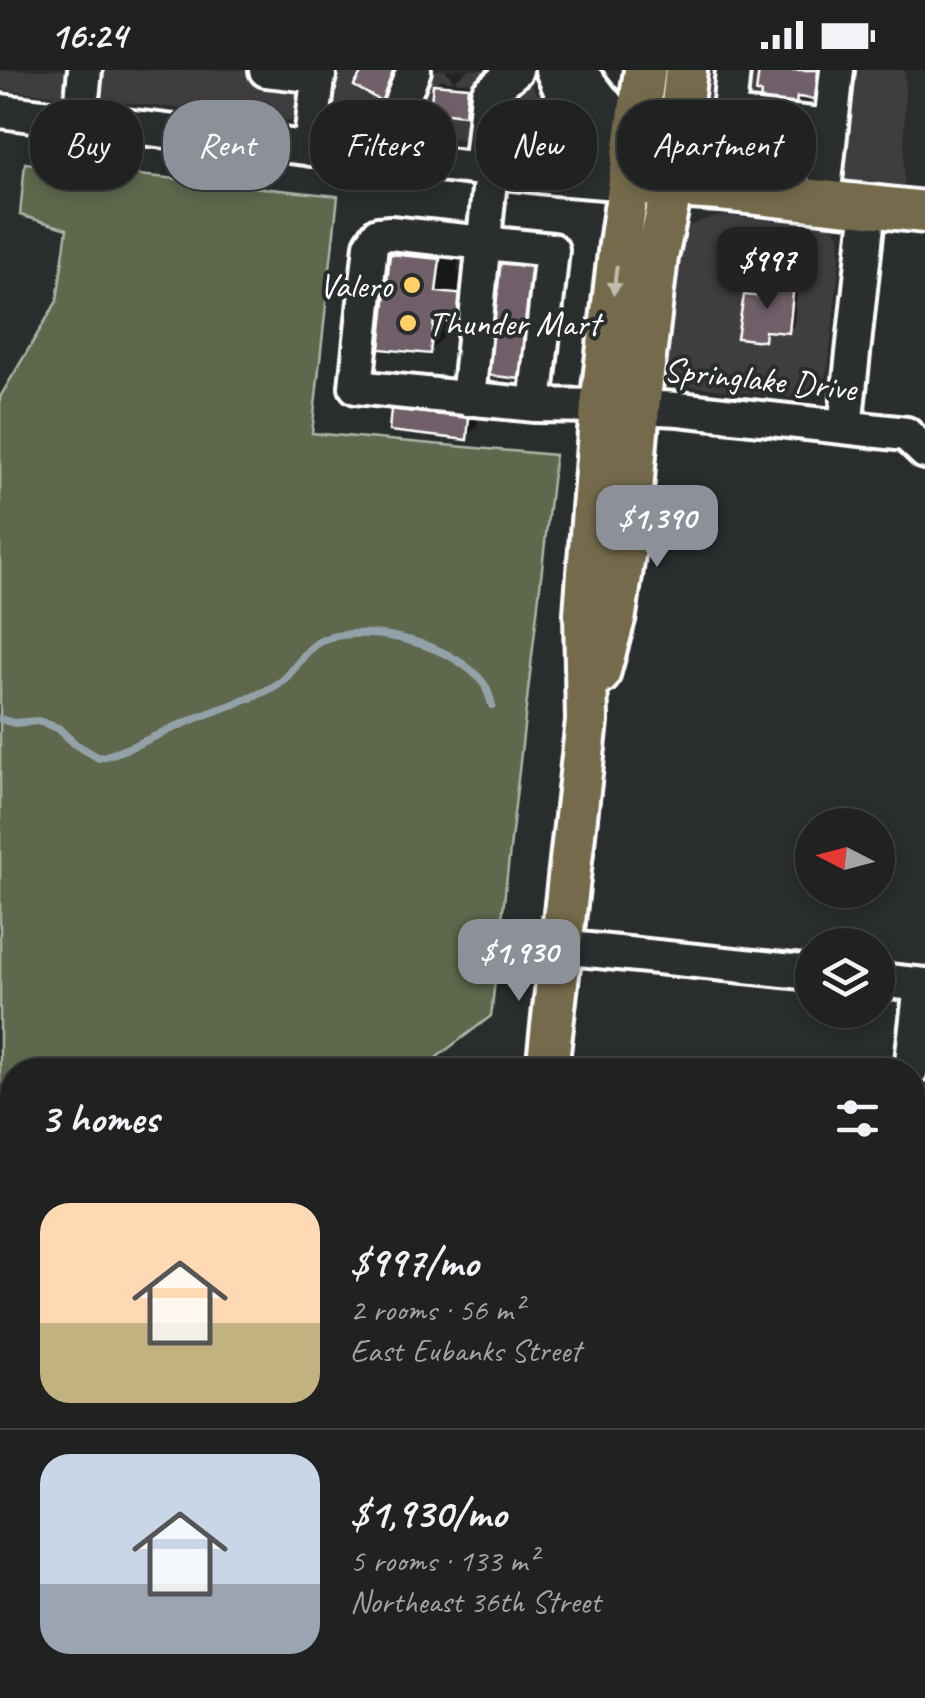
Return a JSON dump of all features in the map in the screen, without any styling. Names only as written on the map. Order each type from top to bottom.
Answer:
[{"type":"main road","points":[[641,100],[645,70]]},
{"type":"main road","points":[[682,100],[686,71]]},
{"type":"main road","points":[[816,182],[825,182],[869,206],[925,212]]},
{"type":"main road","points":[[548,1058],[586,722],[615,615],[630,515],[620,406],[620,244],[629,190]]},
{"type":"main road","points":[[620,406],[671,190]]},
{"type":"street","points":[[82,100],[85,70]]},
{"type":"street","points":[[266,70],[319,73],[316,100]]},
{"type":"street","points":[[402,100],[414,70]]},
{"type":"street","points":[[488,100],[488,94],[516,70]]},
{"type":"street","points":[[552,70],[564,100]]},
{"type":"street","points":[[574,70],[617,118]]},
{"type":"street","points":[[816,179],[825,182],[837,70]]},
{"type":"street","points":[[686,71],[733,74],[730,100]]},
{"type":"street","points":[[0,111],[30,114]]},
{"type":"street","points":[[816,124],[831,126]]},
{"type":"street","points":[[143,128],[310,148]]},
{"type":"street","points":[[597,143],[617,168]]},
{"type":"street","points":[[468,399],[490,190]]},
{"type":"street","points":[[845,427],[869,206]]},
{"type":"street","name":"Springlake Drive","points":[[484,242],[378,234],[371,245],[356,387],[535,406],[679,409],[845,427],[906,434],[925,452]]},
{"type":"street","points":[[484,242],[552,250],[535,406]]},
{"type":"street","points":[[560,946],[795,971]]},
{"type":"street","points":[[895,982],[923,985],[913,1058]]},
{"type":"shaded area","points":[[0,70],[520,70],[543,100],[476,100],[476,141],[456,139],[456,100],[310,100],[310,123],[290,121],[290,100],[163,100],[163,107],[143,105],[143,100],[101,100],[0,89]]},
{"type":"shaded area","points":[[696,70],[905,70],[904,189],[816,179],[816,100],[694,100]]},
{"type":"shaded area","points":[[722,216],[831,226],[839,235],[828,368],[822,384],[806,395],[789,397],[681,385],[669,379],[664,361],[681,237],[689,227]]},
{"type":"green space","points":[[25,163],[30,164],[30,190],[143,190],[143,175],[163,178],[163,190],[281,190],[338,196],[312,433],[555,455],[491,1016],[436,1058],[0,1058],[0,397],[57,301],[67,229],[20,215]]},
{"type":"building","points":[[363,70],[400,70],[384,100],[354,86]]},
{"type":"building","points":[[759,70],[821,70],[818,89],[824,90],[822,100],[797,97],[760,100],[761,93],[756,93]]},
{"type":"building","points":[[433,84],[468,87],[465,115],[456,114],[456,100],[431,100]]},
{"type":"building","points":[[500,252],[534,255],[521,379],[486,375],[491,326],[434,320],[430,354],[380,349],[390,254],[440,259],[436,292],[495,298]]},
{"type":"building","points":[[767,280],[794,283],[789,333],[765,331],[764,341],[737,338],[744,295],[765,297]]},
{"type":"building","points":[[391,409],[469,418],[467,440],[389,431]]},
{"type":"waterway","points":[[0,719],[14,723],[38,721],[58,728],[99,758],[267,690],[285,679],[320,641],[346,634],[412,641],[454,658],[485,686],[492,705]]},
{"type":"place","name":"Valero","points":[[412,285]]},
{"type":"place","name":"Thunder Mart","points":[[408,323]]}]
